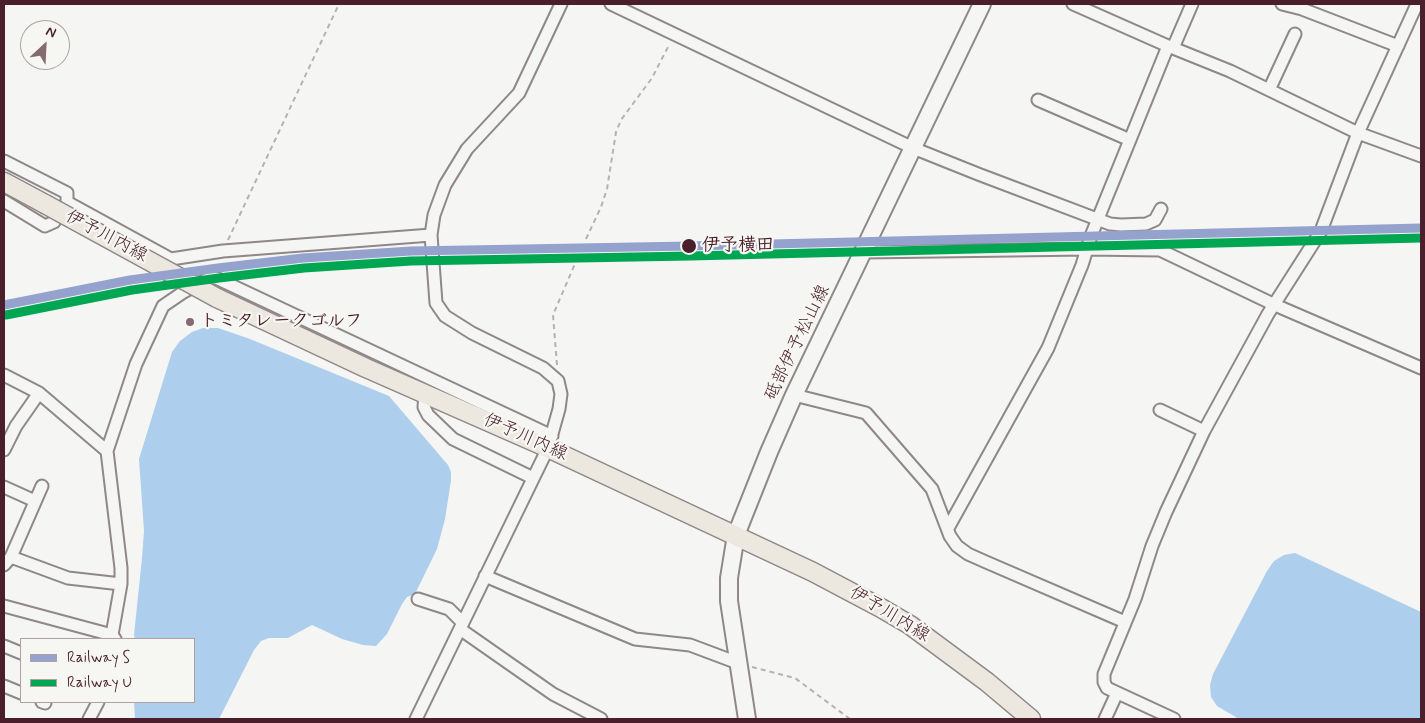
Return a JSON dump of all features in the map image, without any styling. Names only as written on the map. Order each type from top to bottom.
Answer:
[{"type":"main road","name":"砥部伊予松山線","points":[[747,719],[729,600],[729,578],[736,535],[768,452],[794,395],[982,4]]},
{"type":"main road","name":"伊予川内線","points":[[4,182],[218,298],[296,336],[426,394],[550,442],[846,589],[910,625],[987,682],[1031,719]]},
{"type":"street","points":[[416,719],[550,442],[560,409],[561,394],[558,381],[543,368],[472,333],[445,316],[436,303],[431,236],[434,215],[445,185],[467,149],[519,93],[561,4]]},
{"type":"street","points":[[611,4],[913,148],[1110,224],[1120,226],[1146,224],[1155,220],[1161,209]]},
{"type":"street","points":[[1072,4],[1230,71],[1358,133],[1421,156]]},
{"type":"street","points":[[948,528],[1048,348],[1130,140],[1170,47],[1192,4]]},
{"type":"street","points":[[1282,4],[1302,9],[1398,46]]},
{"type":"street","points":[[1174,719],[1107,688],[1104,682],[1104,674],[1166,512],[1204,431],[1275,305],[1321,230],[1358,133],[1417,4]]},
{"type":"street","points":[[1269,90],[1295,34]]},
{"type":"street","points":[[1038,100],[1130,140]]},
{"type":"street","points":[[4,162],[67,193],[67,202],[54,222],[45,226],[4,201]]},
{"type":"street","points":[[67,202],[171,259],[223,251],[431,236]]},
{"type":"street","points":[[863,252],[1160,250],[1275,305],[1421,368]]},
{"type":"street","points":[[4,606],[114,637],[121,584],[120,549],[106,451],[136,364],[163,306],[209,278],[216,278],[550,442]]},
{"type":"street","points":[[4,375],[39,393],[106,451]]},
{"type":"street","points":[[4,450],[16,426],[39,393]]},
{"type":"street","points":[[426,394],[424,407],[428,415],[453,439],[533,478]]},
{"type":"street","points":[[794,395],[866,413],[932,489],[957,546],[968,554],[1125,622]]},
{"type":"street","points":[[1160,410],[1204,431]]},
{"type":"street","points":[[42,486],[7,561],[68,578],[121,584]]},
{"type":"street","points":[[4,487],[36,501]]},
{"type":"street","points":[[485,576],[635,639],[690,646],[738,663]]},
{"type":"street","points":[[418,599],[449,609],[461,626],[553,694],[601,719]]},
{"type":"street","points":[[4,646],[20,653]]},
{"type":"street","points":[[4,686],[20,693]]},
{"type":"street","points":[[1105,719],[1118,693]]},
{"type":"street","points":[[89,719],[97,703]]},
{"type":"path","points":[[223,251],[339,4]]},
{"type":"path","points":[[586,238],[601,207],[607,189],[618,126],[652,78],[675,34]]},
{"type":"path","points":[[558,381],[553,315],[577,259],[863,252]]},
{"type":"path","points":[[738,663],[795,678],[850,719]]},
{"type":"water","points":[[203,328],[218,328],[250,339],[389,396],[448,465],[451,472],[451,480],[445,519],[437,549],[415,594],[407,597],[387,634],[376,646],[363,645],[342,639],[312,625],[288,638],[269,638],[261,641],[254,650],[219,719],[135,719],[134,703],[195,703],[195,638],[135,638],[134,635],[144,531],[139,459],[172,352],[180,341],[192,332]]},
{"type":"water","points":[[1295,553],[1421,612],[1421,719],[1239,719],[1217,706],[1211,697],[1210,685],[1213,674],[1267,571],[1274,561],[1284,555]]},
{"type":"rail line","name":"S","points":[[4,305],[130,280],[218,268],[303,258],[411,251],[1421,228]]},
{"type":"rail line","name":"U","points":[[6,315],[132,290],[219,278],[304,268],[411,261],[1421,238]]},
{"type":"place","name":"伊予横田","points":[[689,246]]},
{"type":"place","name":"トミタレークゴルフ","points":[[190,322]]}]
